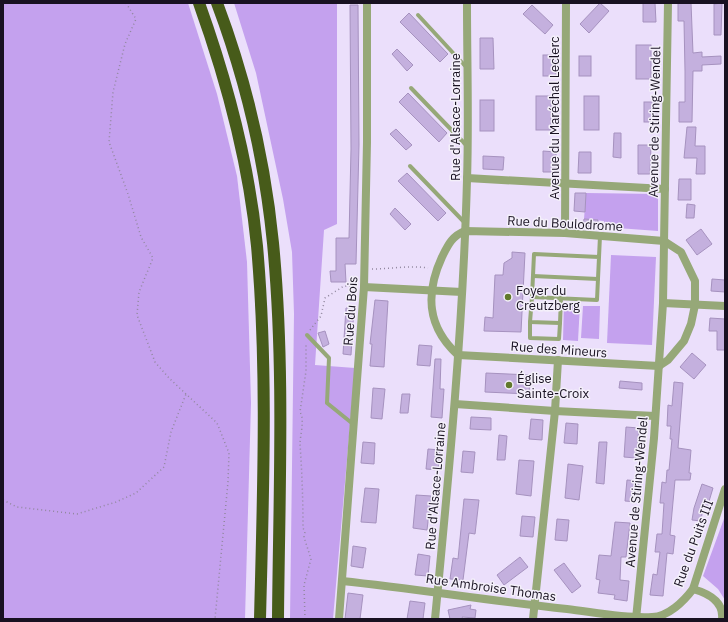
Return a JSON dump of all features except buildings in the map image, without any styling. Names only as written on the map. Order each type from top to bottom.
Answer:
[{"type":"highway","points":[[199,3],[218,55],[242,151],[257,246],[262,348],[263,460],[260,619]]},
{"type":"highway","points":[[217,3],[234,49],[258,149],[273,243],[279,340],[278,619]]},
{"type":"street","name":"Rue du Bois","points":[[339,619],[364,288],[367,142],[367,3]]},
{"type":"street","name":"Rue d'Alsace-Lorraine","points":[[435,619],[455,404],[462,292],[467,178],[467,3]]},
{"type":"street","name":"Avenue du Maréchal Leclerc","points":[[565,234],[566,3]]},
{"type":"street","name":"Avenue de Stiring-Wendel","points":[[636,618],[655,416],[663,303],[668,3]]},
{"type":"street","points":[[467,178],[665,189]]},
{"type":"street","points":[[458,355],[447,345],[438,331],[432,312],[431,292],[436,269],[447,245],[455,235],[465,227]]},
{"type":"street","name":"Rue du Boulodrome","points":[[465,227],[664,241]]},
{"type":"street","points":[[659,366],[668,360],[684,341],[691,324],[695,305],[695,281],[681,252],[664,241]]},
{"type":"street","points":[[364,288],[431,292],[462,292]]},
{"type":"street","points":[[663,303],[725,306]]},
{"type":"street","name":"Rue des Mineurs","points":[[458,355],[659,366]]},
{"type":"street","points":[[533,619],[558,360]]},
{"type":"street","points":[[455,404],[655,416]]},
{"type":"street","name":"Rue du Puits III","points":[[636,618],[653,618],[672,610],[686,599],[693,589],[722,508],[725,489]]},
{"type":"street","name":"Rue Ambroise Thomas","points":[[342,581],[438,591],[636,618]]},
{"type":"street","points":[[693,589],[705,592],[715,599],[723,612],[722,619]]},
{"type":"lane","points":[[418,15],[467,68]]},
{"type":"lane","points":[[410,88],[467,146]]},
{"type":"lane","points":[[410,166],[465,227]]},
{"type":"lane","points":[[532,297],[597,300],[600,236]]},
{"type":"lane","points":[[561,298],[559,339],[530,338],[534,254],[599,257]]},
{"type":"lane","points":[[532,276],[598,279]]},
{"type":"lane","points":[[530,322],[560,323]]},
{"type":"lane","points":[[306,335],[329,358],[327,403],[353,424]]},
{"type":"path","points":[[126,3],[136,19],[125,44],[113,92],[109,142],[128,194],[141,236],[153,258],[138,292],[137,316],[155,362],[186,394],[217,422],[229,453],[228,482],[215,619]]},
{"type":"path","points":[[364,269],[401,269],[415,266],[436,269]]},
{"type":"path","points":[[305,619],[304,585],[311,559],[304,537],[305,532],[303,528],[300,442],[302,416],[300,412],[306,370],[306,335],[321,316],[325,298],[344,286],[349,286]]},
{"type":"path","points":[[3,500],[17,506],[77,514],[116,502],[136,493],[164,467],[171,432],[186,394]]},
{"type":"shaded area","points":[[3,3],[188,3],[217,94],[237,176],[247,262],[251,403],[245,619],[3,619]]},
{"type":"shaded area","points":[[234,3],[337,3],[337,224],[324,230],[315,365],[355,368],[333,619],[290,619],[294,314],[292,252],[283,199],[256,73]]},
{"type":"shaded area","points":[[586,193],[658,194],[658,231],[604,227],[604,221],[584,219]]},
{"type":"shaded area","points":[[611,255],[656,257],[652,345],[607,343]]},
{"type":"shaded area","points":[[564,303],[580,304],[578,341],[563,340]]},
{"type":"shaded area","points":[[583,306],[600,306],[599,339],[581,338]]},
{"type":"shaded area","points":[[725,516],[725,600],[718,589],[703,576]]},
{"type":"place","name":"Foyer du Creutzberg","points":[[508,297]]},
{"type":"place","name":"Église Sainte-Croix","points":[[509,385]]}]
